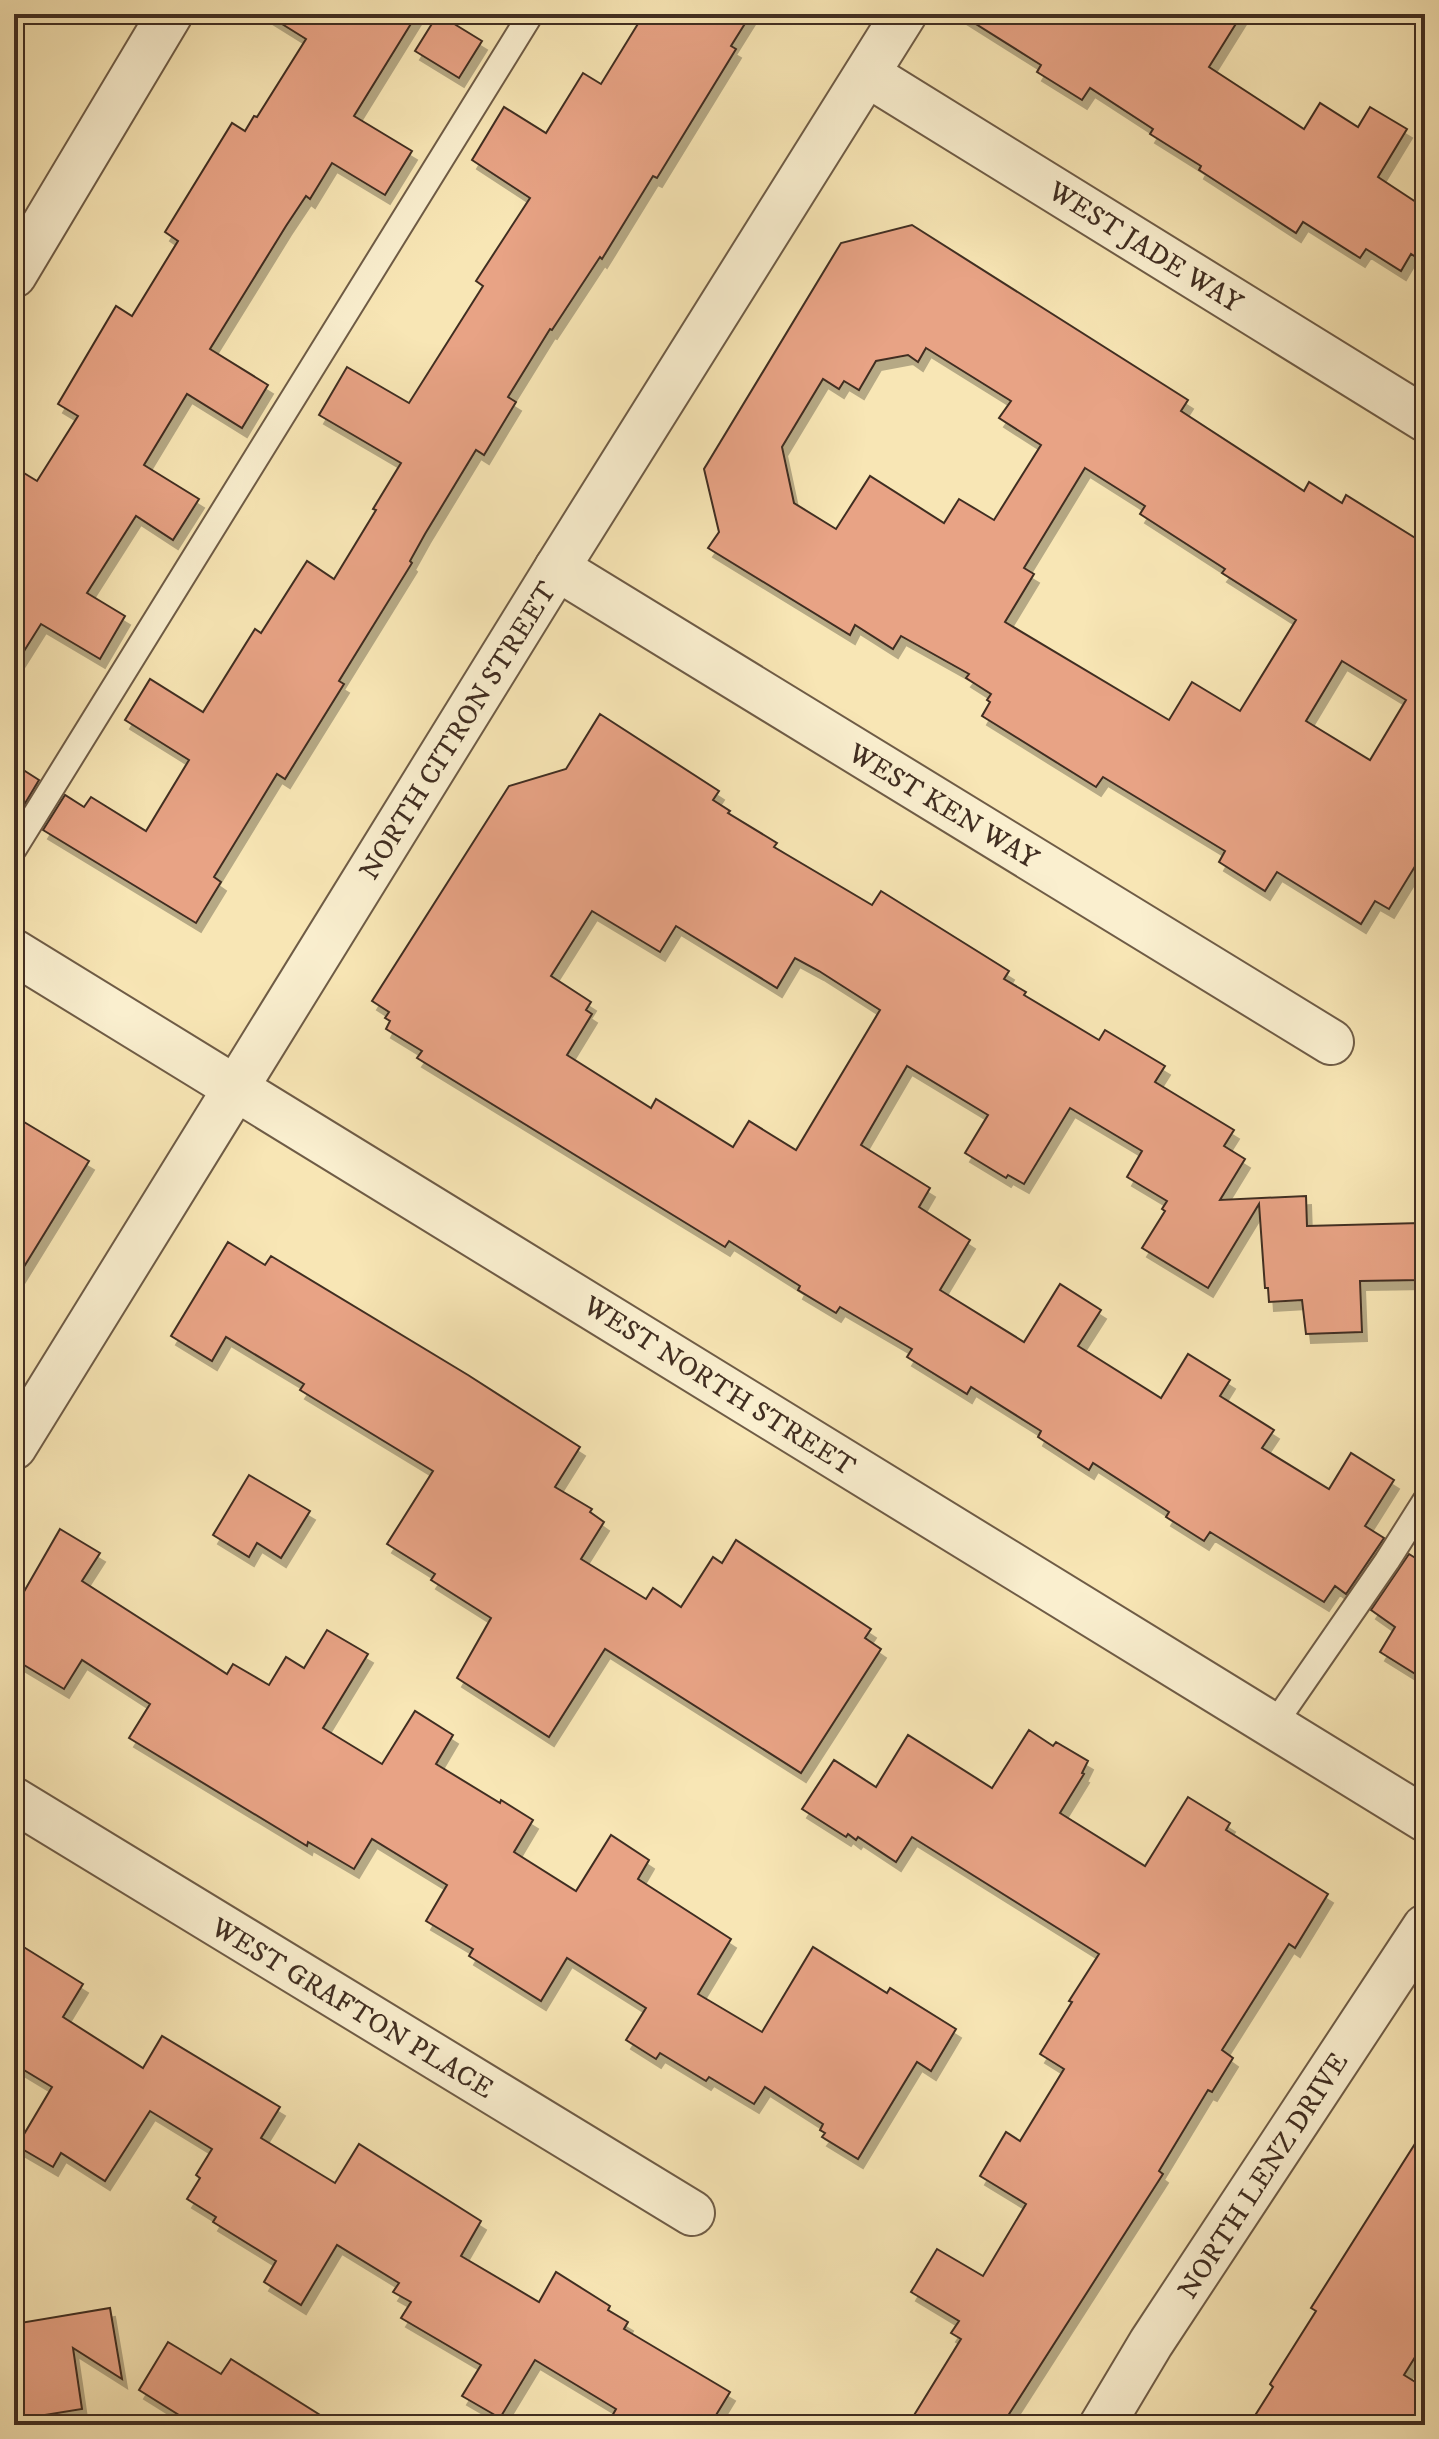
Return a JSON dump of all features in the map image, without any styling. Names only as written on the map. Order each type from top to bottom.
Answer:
[{"type":"street","points":[[14,275],[170,14]]},
{"type":"street","name":"NORTH CITRON STREET","points":[[14,1447],[557,568],[904,14]]},
{"type":"street","name":"WEST JADE WAY","points":[[867,74],[1425,419]]},
{"type":"street","name":"WEST KEN WAY","points":[[557,568],[1331,1042]]},
{"type":"street","name":"WEST NORTH STREET","points":[[14,952],[1425,1819]]},
{"type":"street","name":"WEST GRAFTON PLACE","points":[[14,1800],[692,2213]]},
{"type":"street","name":"NORTH LENZ DRIVE","points":[[1102,2425],[1151,2343],[1425,1927]]},
{"type":"lane","points":[[14,849],[531,14]]},
{"type":"lane","points":[[1273,1726],[1425,1501]]},
{"type":"building","points":[[266,14],[417,14],[354,116],[412,151],[385,195],[332,163],[310,199],[306,196],[286,226],[210,349],[268,385],[242,428],[187,394],[144,465],[199,499],[173,540],[136,516],[87,593],[125,616],[100,659],[41,624],[14,667],[14,467],[37,481],[78,416],[58,404],[116,306],[132,316],[178,241],[165,232],[232,123],[245,131],[306,39]]},
{"type":"building","points":[[438,14],[482,41],[459,78],[415,51]]},
{"type":"building","points":[[644,14],[751,14],[731,46],[736,49],[657,178],[653,176],[602,259],[600,257],[550,329],[508,397],[516,402],[484,455],[476,450],[425,534],[410,561],[412,563],[339,681],[344,684],[285,779],[277,774],[214,877],[221,882],[196,923],[43,830],[65,795],[84,807],[91,797],[146,831],[189,760],[125,720],[150,679],[203,712],[255,629],[261,633],[307,561],[334,579],[401,463],[319,415],[347,367],[409,403],[483,286],[476,281],[530,198],[472,160],[504,107],[546,133],[583,73],[601,84]]},
{"type":"building","points":[[960,14],[1242,14],[1209,67],[1304,129],[1320,103],[1358,127],[1370,107],[1407,129],[1378,177],[1425,208],[1425,263],[1411,254],[1401,271],[1366,249],[1360,258],[1303,222],[1296,233],[1199,170],[1201,166],[1150,134],[1153,129],[1090,88],[1082,100],[1037,72],[1041,65]]},
{"type":"building","points":[[912,225],[1188,400],[1181,411],[1304,491],[1309,482],[1342,503],[1346,495],[1425,544],[1425,850],[1389,909],[1375,901],[1361,924],[1277,872],[1265,891],[1219,862],[1225,851],[1103,777],[1096,787],[982,716],[991,694],[966,678],[969,674],[901,636],[893,649],[855,625],[850,635],[708,548],[719,532],[704,469],[841,243]],"holes":[[[926,348],[1011,401],[999,418],[1041,445],[994,520],[959,499],[944,523],[870,476],[836,529],[794,503],[782,447],[823,379],[839,389],[844,381],[859,390],[876,361],[908,355],[918,362]],[[1085,468],[1145,506],[1140,514],[1225,569],[1222,573],[1296,620],[1240,711],[1192,682],[1169,720],[1005,622],[1034,574],[1024,568]],[[1342,661],[1406,700],[1370,760],[1306,721]]]},
{"type":"building","points":[[600,714],[719,791],[713,800],[730,811],[728,813],[777,843],[774,847],[872,905],[881,891],[1009,971],[1004,979],[1026,992],[1024,995],[1099,1040],[1105,1030],[1165,1066],[1155,1082],[1234,1130],[1224,1146],[1245,1159],[1220,1200],[1306,1196],[1307,1226],[1420,1223],[1421,1280],[1360,1281],[1362,1332],[1306,1334],[1302,1300],[1269,1302],[1268,1288],[1265,1288],[1259,1204],[1208,1288],[1142,1248],[1165,1211],[1162,1209],[1167,1201],[1127,1177],[1142,1151],[1070,1108],[1024,1184],[1008,1175],[1006,1178],[965,1153],[988,1115],[907,1066],[861,1145],[930,1188],[919,1207],[970,1240],[940,1290],[1024,1342],[1060,1284],[1101,1310],[1078,1346],[1161,1398],[1188,1354],[1230,1380],[1220,1396],[1274,1430],[1262,1448],[1329,1489],[1351,1453],[1394,1480],[1365,1526],[1384,1538],[1346,1594],[1335,1586],[1324,1602],[1210,1532],[1204,1541],[1166,1517],[1169,1512],[1093,1463],[1089,1470],[1038,1437],[1041,1431],[971,1387],[967,1394],[907,1357],[912,1349],[840,1307],[836,1313],[729,1241],[725,1247],[417,1058],[422,1051],[386,1029],[390,1021],[385,1018],[389,1012],[372,1001],[509,786],[566,769]],"holes":[[[592,911],[660,952],[676,926],[777,988],[795,958],[880,1010],[796,1150],[749,1121],[733,1147],[656,1099],[651,1108],[567,1055],[592,1014],[586,1010],[591,1002],[551,976]]]},
{"type":"building","points":[[14,764],[39,780],[18,815],[14,813]]},
{"type":"building","points":[[14,1116],[89,1161],[14,1283]]},
{"type":"building","points":[[228,1242],[265,1265],[271,1256],[580,1447],[555,1487],[592,1509],[590,1512],[604,1522],[581,1559],[646,1599],[653,1588],[681,1607],[713,1557],[722,1563],[736,1540],[871,1629],[865,1638],[881,1649],[801,1773],[605,1649],[549,1737],[457,1678],[491,1618],[431,1580],[435,1574],[387,1544],[433,1471],[300,1390],[304,1384],[226,1337],[212,1361],[171,1336]]},
{"type":"building","points":[[249,1475],[310,1511],[281,1558],[257,1543],[249,1557],[213,1535]]},
{"type":"building","points":[[60,1529],[100,1553],[82,1581],[227,1674],[233,1664],[269,1685],[286,1657],[304,1668],[327,1630],[368,1654],[323,1728],[382,1764],[415,1711],[453,1735],[436,1764],[533,1820],[514,1852],[576,1891],[611,1835],[649,1860],[638,1879],[731,1939],[698,1994],[762,2032],[813,1947],[887,1993],[890,1988],[956,2029],[931,2071],[917,2062],[858,2159],[822,2137],[825,2133],[820,2130],[823,2124],[765,2087],[754,2104],[709,2077],[706,2081],[660,2053],[656,2059],[626,2040],[646,2008],[567,1958],[541,2001],[469,1956],[473,1949],[426,1921],[447,1885],[372,1839],[354,1869],[308,1842],[307,1846],[129,1738],[150,1704],[82,1660],[64,1689],[14,1659],[14,1609]]},
{"type":"building","points":[[1409,1554],[1425,1564],[1425,1680],[1380,1652],[1395,1627],[1371,1610]]},
{"type":"building","points":[[1029,1730],[1053,1746],[1056,1742],[1088,1761],[1084,1774],[1060,1813],[1145,1866],[1188,1797],[1230,1823],[1226,1830],[1328,1894],[1295,1948],[1289,1944],[1222,2050],[1233,2058],[1212,2092],[1208,2090],[1159,2171],[1163,2174],[1002,2425],[908,2425],[961,2339],[951,2333],[959,2321],[911,2292],[937,2249],[983,2276],[1026,2204],[980,2176],[1006,2132],[1020,2141],[1064,2069],[1040,2054],[1099,1954],[912,1837],[896,1862],[858,1837],[856,1840],[848,1834],[846,1837],[802,1809],[834,1760],[876,1787],[908,1735],[992,1788]]},
{"type":"building","points":[[14,1941],[83,1984],[63,2017],[143,2068],[162,2036],[280,2107],[261,2138],[335,2183],[359,2144],[481,2221],[461,2256],[539,2302],[556,2272],[610,2306],[608,2310],[628,2322],[624,2329],[730,2392],[710,2425],[607,2425],[616,2409],[535,2360],[500,2418],[462,2396],[481,2365],[401,2318],[411,2302],[393,2292],[399,2283],[337,2245],[301,2305],[264,2282],[276,2261],[213,2222],[216,2217],[187,2199],[200,2178],[196,2175],[212,2149],[150,2111],[105,2181],[61,2153],[53,2167],[17,2146],[52,2087],[14,2064]]},
{"type":"building","points":[[1425,2128],[1425,2341],[1404,2375],[1425,2388],[1425,2425],[1249,2425],[1273,2387],[1270,2384],[1316,2311],[1311,2308]]},
{"type":"building","points":[[110,2308],[122,2379],[73,2348],[82,2409],[14,2420],[14,2324]]},
{"type":"building","points":[[168,2342],[221,2374],[231,2359],[336,2425],[195,2425],[139,2390]]}]
